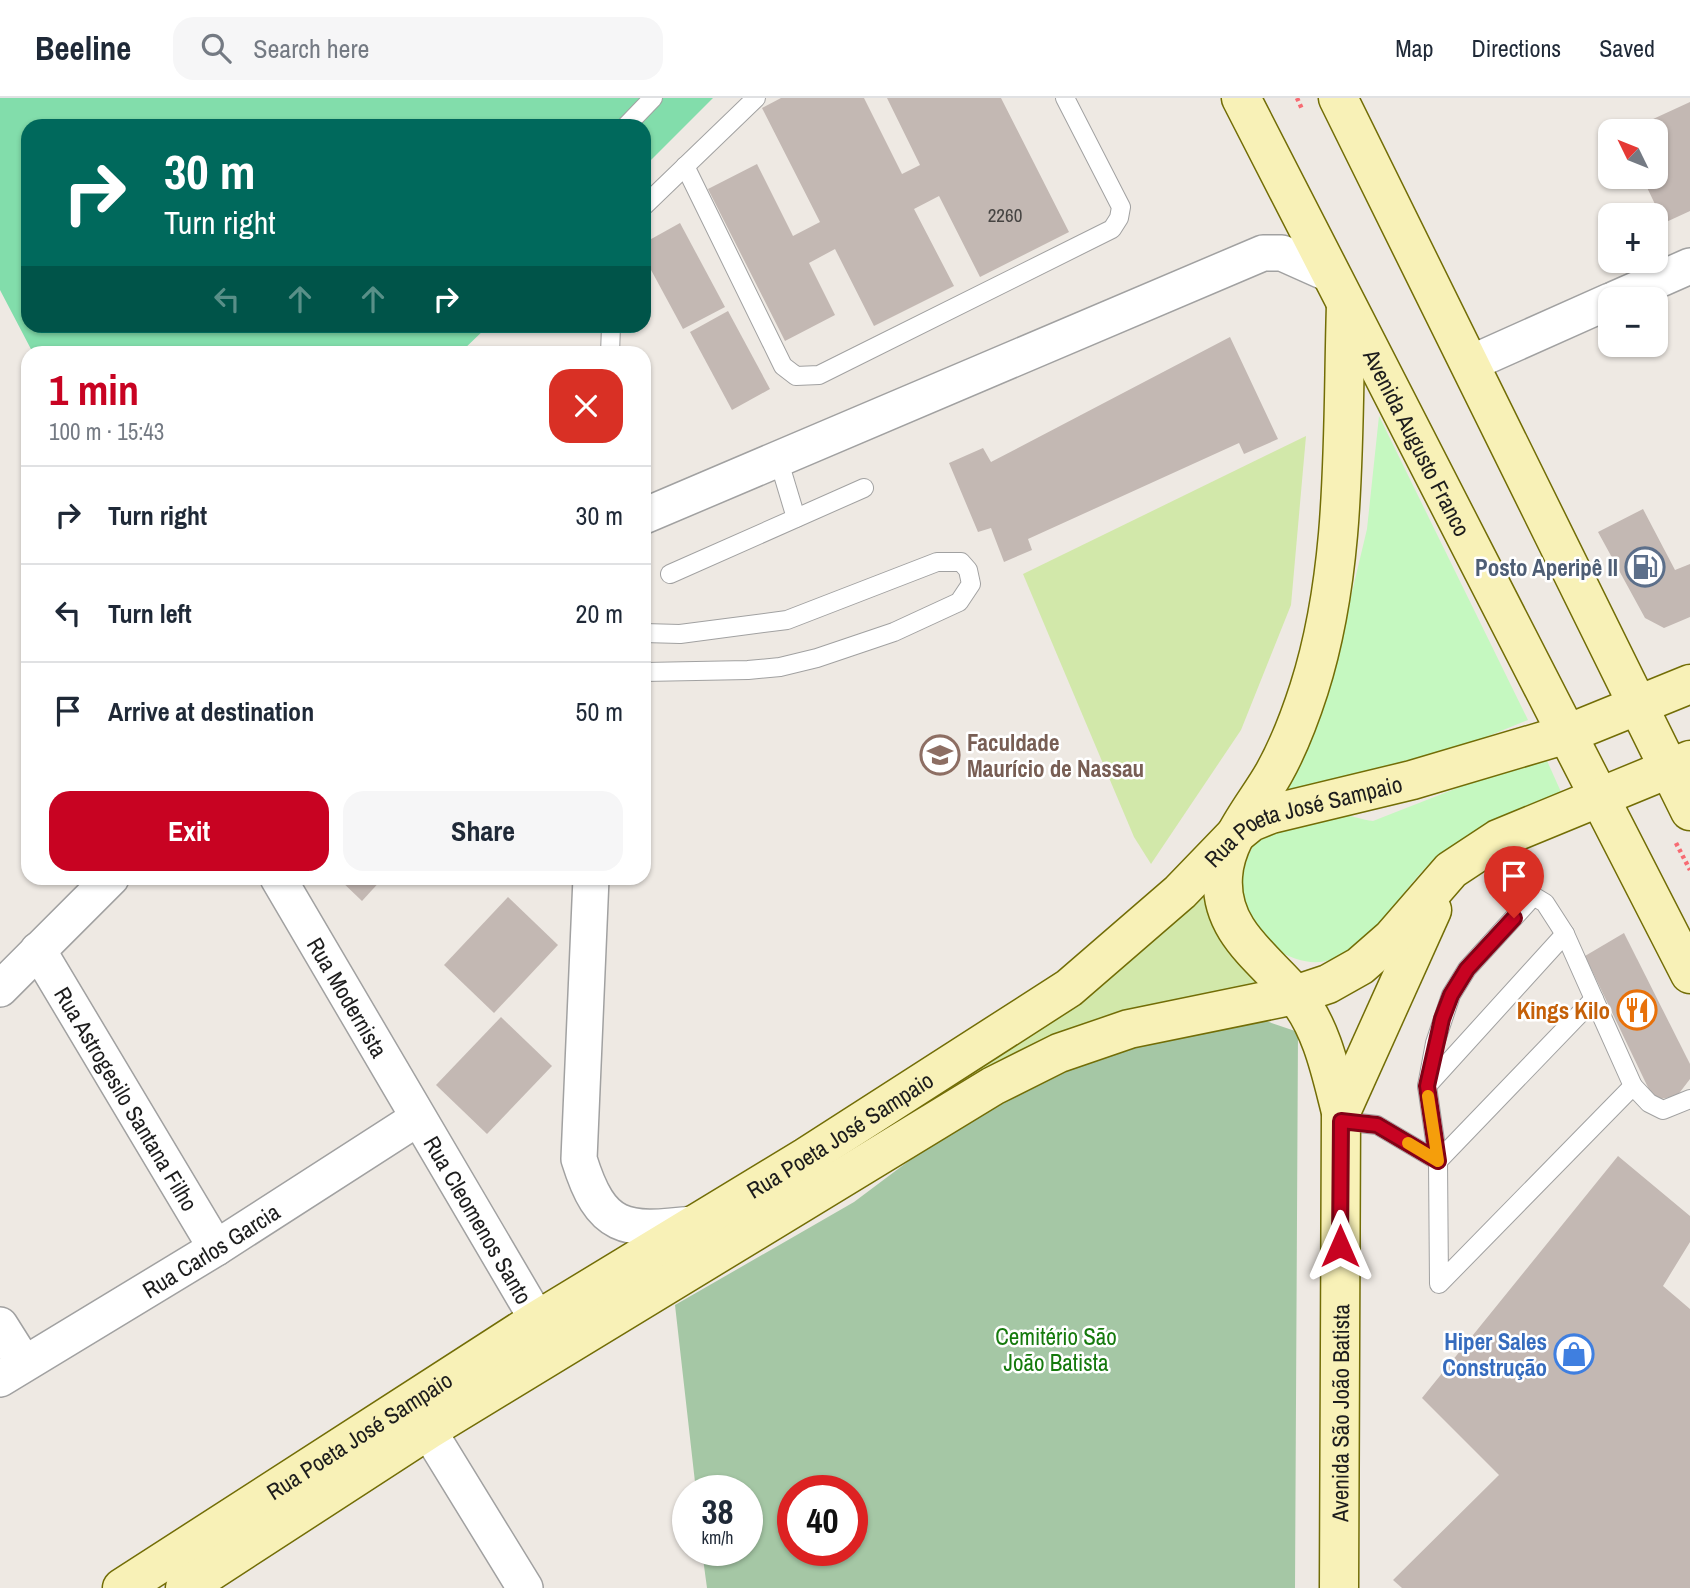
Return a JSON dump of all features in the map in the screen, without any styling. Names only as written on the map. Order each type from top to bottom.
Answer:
[{"type":"main road","name":"Avenida Augusto Franco","points":[[1241,98],[1690,974]]},
{"type":"main road","points":[[1338,98],[1637,707],[1679,765],[1690,811]]},
{"type":"main road","points":[[1337,289],[1341,484],[1328,610],[1320,652],[1308,692],[1275,771],[1235,835],[1223,876],[1228,914],[1252,951],[1295,995],[1324,1048],[1341,1117]]},
{"type":"main road","name":"Rua Poeta José Sampaio","points":[[122,1588],[536,1321],[806,1157],[1069,988],[1180,892],[1251,822],[1271,814],[1412,780],[1567,734],[1690,684]]},
{"type":"main road","name":"Rua Poeta José Sampaio","points":[[185,1588],[428,1430],[558,1353],[913,1132],[993,1086],[1059,1053],[1129,1029],[1295,995],[1328,984],[1360,966],[1392,938],[1451,870],[1498,839],[1679,765]]},
{"type":"main road","points":[[1341,1117],[1377,1026],[1451,870]]},
{"type":"main road","name":"Avenida São João Batista","points":[[1339,1588],[1341,1117]]},
{"type":"street","points":[[651,513],[1263,253],[1282,253],[1337,289]]},
{"type":"street","points":[[1642,287],[1690,266]]},
{"type":"street","points":[[1469,363],[1598,306]]},
{"type":"street","points":[[0,989],[104,885]]},
{"type":"street","name":"Rua Modernista","points":[[282,885],[418,1118]]},
{"type":"street","points":[[591,885],[579,1158],[594,1200],[626,1226],[650,1229],[693,1224]]},
{"type":"street","name":"Rua Astrogesilo Santana Filho","points":[[38,950],[216,1248]]},
{"type":"street","name":"Rua Carlos Garcia","points":[[12,1371],[216,1248],[418,1118]]},
{"type":"street","name":"Rua Cleomenos Santo","points":[[418,1118],[536,1321],[558,1353]]},
{"type":"street","points":[[0,1325],[12,1371]]},
{"type":"street","points":[[428,1430],[525,1588]]},
{"type":"lane","points":[[633,119],[653,98]]},
{"type":"lane","points":[[651,199],[756,98]]},
{"type":"lane","points":[[685,166],[783,366],[796,376],[819,375],[1112,229],[1119,218],[1121,207],[1065,98]]},
{"type":"lane","points":[[778,458],[796,518]]},
{"type":"lane","points":[[670,573],[864,488]]},
{"type":"lane","points":[[651,634],[680,634],[788,620],[937,562],[961,562],[968,570],[971,584],[959,602],[894,632],[817,658],[780,667],[748,670],[651,672]]},
{"type":"lane","points":[[1633,1086],[1439,1284],[1438,1161],[1427,1086],[1442,1019],[1451,995],[1467,969],[1535,897],[1545,902],[1565,934],[1633,1086],[1649,1103],[1664,1110],[1690,1099]]},
{"type":"lane","points":[[1427,1086],[1565,934]]},
{"type":"lane","points":[[1438,1161],[1594,999]]},
{"type":"lane","points":[[1341,1117],[1377,1125],[1438,1161]]},
{"type":"green space","points":[[0,98],[713,98],[651,160],[651,119],[21,119],[21,330],[0,290]]},
{"type":"green space","points":[[23,333],[481,333],[467,346],[29,346]]},
{"type":"green space","points":[[1379,416],[1528,720],[1412,767],[1278,795],[1332,676],[1367,529]]},
{"type":"green space","points":[[1306,436],[1291,605],[1241,730],[1151,864],[1134,837],[1023,574]]},
{"type":"green space","points":[[1544,754],[1561,792],[1488,825],[1447,849],[1427,866],[1371,933],[1350,950],[1328,961],[1303,961],[1267,943],[1250,923],[1242,899],[1245,866],[1254,844],[1271,829],[1342,815],[1373,821]]},
{"type":"green space","points":[[1205,895],[1268,984],[1048,1037],[607,1294],[1065,1014]]},
{"type":"green space","name":"Cemitério São João Batista","points":[[1266,1021],[1298,1032],[1295,1588],[707,1588],[704,1566],[763,1566],[763,1475],[694,1475],[675,1305],[854,1202],[954,1127],[1059,1072],[1150,1042],[1231,1025]]},
{"type":"building","points":[[781,98],[864,98],[902,174],[920,165],[887,98],[1001,98],[1069,232],[980,277],[939,196],[914,209],[954,286],[874,326],[835,249],[809,263],[835,315],[785,341],[708,189],[757,164],[793,236],[820,222],[762,108]]},
{"type":"building","points":[[1690,102],[1690,211],[1668,221],[1668,203],[1654,203],[1648,189],[1668,189],[1668,119],[1653,119]]},
{"type":"building","points":[[680,223],[725,307],[683,329],[651,270],[651,239]]},
{"type":"building","points":[[728,311],[770,389],[732,410],[690,332]]},
{"type":"building","points":[[1230,337],[1278,439],[1244,454],[1239,443],[1028,539],[1032,550],[1004,562],[991,528],[978,532],[949,463],[983,448],[991,462]]},
{"type":"building","name":"Posto Aperipê II","points":[[1643,509],[1675,570],[1690,564],[1690,617],[1664,628],[1645,618],[1598,532]]},
{"type":"building","points":[[345,885],[377,885],[362,901]]},
{"type":"building","points":[[508,897],[558,945],[494,1013],[444,965]]},
{"type":"building","name":"Kings Kilo","points":[[1624,933],[1690,1064],[1690,1079],[1677,1096],[1654,1100],[1585,956]]},
{"type":"building","points":[[501,1017],[552,1066],[487,1134],[436,1085]]},
{"type":"building","name":"Hiper Sales Construção","points":[[1618,1156],[1690,1216],[1690,1242],[1663,1286],[1690,1309],[1690,1588],[1402,1588],[1393,1580],[1499,1475],[1422,1398]]},
{"type":"slow traffic","points":[[1408,1143],[1438,1161],[1428,1096]]},
{"type":"place","name":"Posto Aperipê II","points":[[1645,567]]},
{"type":"place","name":"Faculdade Maurício de Nassau","points":[[940,755]]},
{"type":"place","name":"Kings Kilo","points":[[1637,1010]]},
{"type":"place","name":"Hiper Sales Construção","points":[[1574,1354]]},
{"type":"route","points":[[1340,1246],[1341,1121],[1377,1125],[1438,1161],[1427,1086],[1442,1019],[1451,995],[1467,969],[1514,918]]}]
